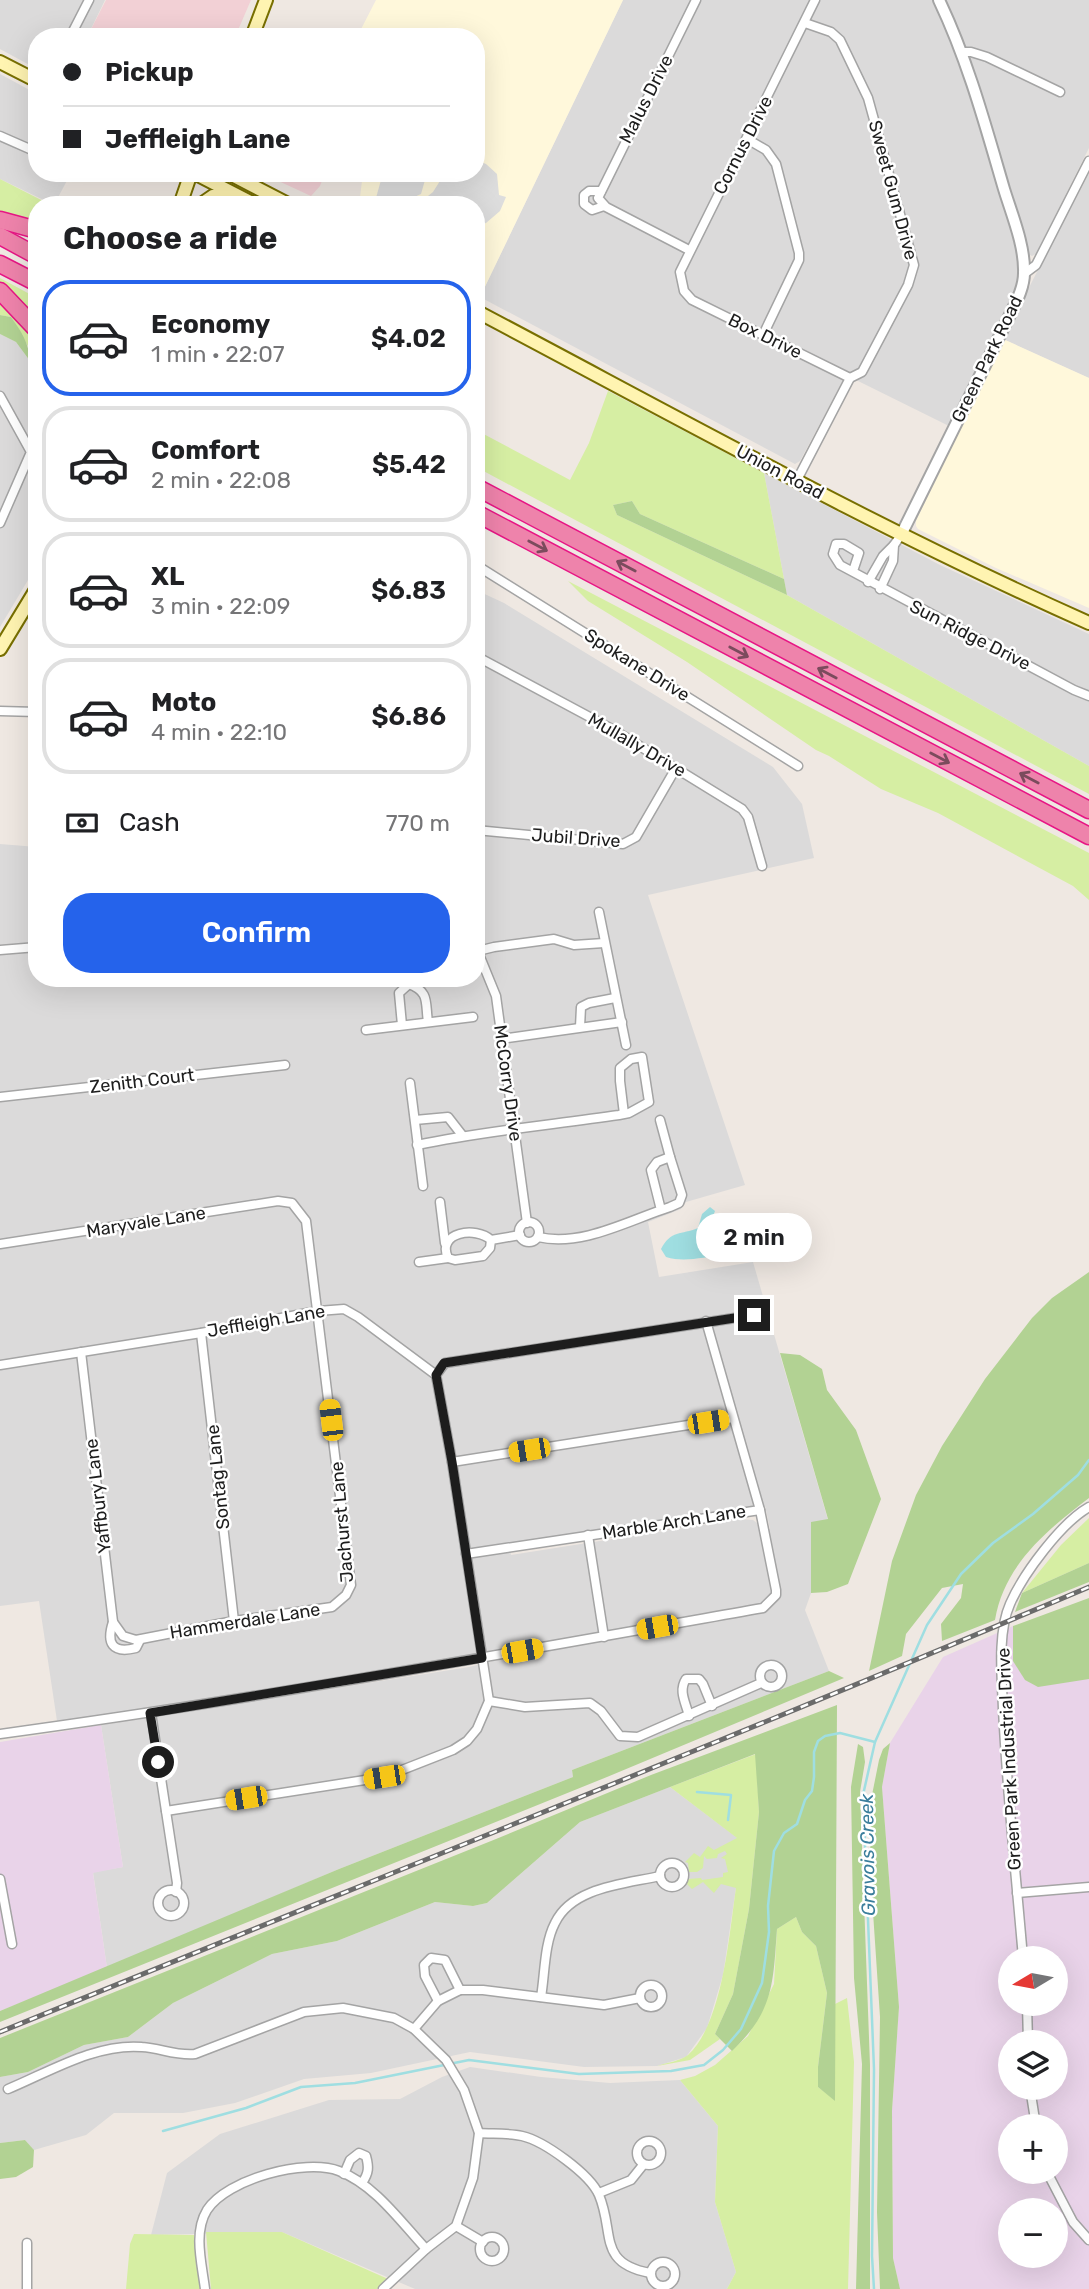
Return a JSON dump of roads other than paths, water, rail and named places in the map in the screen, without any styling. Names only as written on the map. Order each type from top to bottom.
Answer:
[{"type":"highway","points":[[0,220],[28,228]]},
{"type":"highway","points":[[0,236],[28,251]]},
{"type":"highway","points":[[0,264],[28,278]]},
{"type":"highway","points":[[0,291],[28,321]]},
{"type":"highway","points":[[485,492],[1089,810]]},
{"type":"highway","points":[[485,519],[1089,836]]},
{"type":"main road","points":[[255,28],[266,0]]},
{"type":"main road","points":[[0,62],[28,76]]},
{"type":"main road","points":[[213,182],[238,196]]},
{"type":"main road","points":[[245,182],[272,196]]},
{"type":"main road","points":[[213,196],[234,194]]},
{"type":"main road","name":"Union Road","points":[[485,316],[797,480],[898,540],[1089,623]]},
{"type":"main road","points":[[0,649],[28,604]]},
{"type":"street","points":[[74,28],[89,0]]},
{"type":"street","name":"Malus Drive","points":[[689,250],[601,198],[696,0]]},
{"type":"street","name":"Cornus Drive","points":[[684,291],[680,272],[689,250],[815,0]]},
{"type":"street","name":"Green Park Road","points":[[880,589],[893,561],[898,540],[1019,296],[1024,274],[1023,256],[1016,229],[962,52],[939,0]]},
{"type":"street","name":"Sweet Gum Drive","points":[[797,480],[850,378],[862,372],[908,285],[914,258],[868,98],[840,40],[831,32],[805,23]]},
{"type":"street","points":[[962,52],[987,57],[1060,92]]},
{"type":"street","points":[[0,136],[28,148]]},
{"type":"street","points":[[747,139],[766,150],[776,164],[799,253],[799,260],[763,335]]},
{"type":"street","points":[[1024,274],[1036,265],[1089,161]]},
{"type":"street","name":"Box Drive","points":[[684,291],[692,300],[850,378]]},
{"type":"street","points":[[0,396],[28,447]]},
{"type":"street","points":[[0,523],[28,460]]},
{"type":"street","points":[[869,582],[883,556],[898,540]]},
{"type":"street","name":"Spokane Drive","points":[[485,571],[798,766]]},
{"type":"street","name":"Sun Ridge Drive","points":[[853,571],[880,589],[1089,696]]},
{"type":"street","name":"Mullally Drive","points":[[485,661],[612,729],[742,809],[748,817],[762,866]]},
{"type":"street","points":[[0,711],[28,712]]},
{"type":"street","name":"Jubil Drive","points":[[485,831],[623,844],[630,842],[636,837],[676,768]]},
{"type":"street","points":[[599,912],[626,1045]]},
{"type":"street","points":[[485,948],[554,939],[574,945],[604,943]]},
{"type":"street","points":[[0,950],[28,948]]},
{"type":"street","name":"McCorry Drive","points":[[485,969],[496,996],[527,1223]]},
{"type":"street","points":[[401,1025],[399,993],[404,987]]},
{"type":"street","points":[[418,987],[424,993],[428,1022]]},
{"type":"street","points":[[580,1027],[581,1007],[615,998]]},
{"type":"street","points":[[366,1030],[473,1017]]},
{"type":"street","points":[[501,1039],[622,1023]]},
{"type":"street","points":[[417,1145],[462,1135],[624,1114],[649,1102],[642,1057],[631,1059],[620,1068],[624,1114]]},
{"type":"street","name":"Zenith Court","points":[[0,1097],[285,1065]]},
{"type":"street","points":[[410,1083],[423,1186]]},
{"type":"street","points":[[415,1120],[448,1117],[462,1135]]},
{"type":"street","points":[[538,1237],[536,1225],[527,1223],[522,1226],[520,1235],[523,1240],[529,1242],[538,1237],[570,1238],[607,1230],[679,1203],[682,1195],[660,1120]]},
{"type":"street","points":[[661,1210],[651,1170],[657,1162],[670,1157]]},
{"type":"street","name":"Maryvale Lane","points":[[0,1244],[278,1201],[292,1203]]},
{"type":"street","points":[[440,1202],[444,1251],[448,1258]]},
{"type":"street","name":"Jachurst Lane","points":[[292,1203],[306,1221],[351,1585],[346,1595]]},
{"type":"street","points":[[445,1243],[452,1236],[477,1232],[491,1240],[520,1235]]},
{"type":"street","points":[[419,1262],[484,1256],[490,1248],[491,1240]]},
{"type":"street","name":"Jeffleigh Lane","points":[[0,1365],[201,1333],[318,1311],[344,1309],[436,1375]]},
{"type":"street","points":[[166,1811],[384,1777],[453,1750],[467,1741],[477,1729],[488,1701],[436,1375],[444,1363],[754,1315]]},
{"type":"street","points":[[0,1734],[150,1713],[764,1608],[776,1595],[776,1590],[760,1510],[706,1321]]},
{"type":"street","name":"Sontag Lane","points":[[201,1333],[234,1621]]},
{"type":"street","name":"Yaffbury Lane","points":[[82,1352],[113,1622],[123,1636]]},
{"type":"street","points":[[452,1462],[733,1418]]},
{"type":"street","name":"Green Park Industrial Drive","points":[[1022,1946],[1010,1831],[1002,1674],[1003,1628],[1009,1605],[1038,1558],[1073,1516],[1089,1507]]},
{"type":"street","name":"Marble Arch Lane","points":[[466,1554],[760,1510]]},
{"type":"street","name":"Marble Arch Lane","points":[[588,1535],[604,1637]]},
{"type":"street","name":"Hammerdale Lane","points":[[123,1636],[140,1640],[234,1621],[332,1607],[346,1595]]},
{"type":"street","name":"Hammerdale Lane","points":[[113,1622],[108,1637],[110,1644],[127,1650],[136,1648],[140,1640]]},
{"type":"street","points":[[689,1716],[682,1692],[686,1679],[699,1679],[712,1706]]},
{"type":"street","points":[[488,1701],[526,1707],[590,1703],[601,1711],[620,1736],[629,1738],[638,1737],[689,1716],[761,1683]]},
{"type":"street","points":[[150,1713],[177,1883],[176,1892]]},
{"type":"street","points":[[541,1997],[550,1936],[554,1924],[565,1908],[586,1894],[660,1876]]},
{"type":"street","points":[[0,1879],[12,1944]]},
{"type":"street","points":[[1017,1893],[1089,1887]]},
{"type":"street","points":[[439,2001],[425,1976],[424,1965],[431,1958],[445,1960],[460,1990]]},
{"type":"street","points":[[414,2029],[439,2001],[460,1990],[483,1990],[604,2005],[640,1998]]},
{"type":"street","points":[[8,2090],[110,2049],[142,2047],[182,2055],[195,2054],[304,2012],[343,2008],[394,2018],[414,2029],[446,2060],[464,2090],[479,2133],[473,2178],[456,2226],[426,2249],[383,2289]]},
{"type":"street","points":[[479,2133],[523,2136],[566,2157],[599,2193],[611,2249],[622,2263],[635,2270],[650,2273]]},
{"type":"street","points":[[344,2174],[350,2160],[359,2153],[366,2156],[368,2175],[362,2183]]},
{"type":"street","points":[[599,2193],[631,2180],[643,2165]]},
{"type":"street","points":[[205,2289],[198,2239],[206,2211],[227,2190],[266,2174],[297,2168],[337,2170],[362,2183],[426,2249]]},
{"type":"street","points":[[1053,2184],[1073,2222],[1089,2240]]},
{"type":"street","points":[[456,2226],[483,2242]]},
{"type":"street","points":[[27,2243],[27,2289]]},
{"type":"water","points":[[710,1207],[715,1211],[712,1219],[713,1231],[724,1256],[688,1259],[666,1257],[661,1249],[665,1243],[673,1236],[698,1228],[702,1214]]},
{"type":"waterway","name":"Gravois Creek","points":[[874,2289],[874,2069],[863,1795],[875,1742],[927,1625],[961,1574],[993,1543],[1033,1514],[1078,1475],[1089,1460]]},
{"type":"waterway","points":[[163,2131],[246,2108],[301,2087],[355,2083],[469,2060],[579,2074],[671,2071],[704,2065],[723,2050],[741,2029],[762,1983],[769,1932],[768,1906],[774,1851],[784,1833],[797,1824],[805,1800],[812,1791],[814,1752],[818,1741],[825,1736],[840,1733],[875,1742]]},
{"type":"waterway","points":[[697,1792],[731,1795],[728,1820]]},
{"type":"railway","points":[[0,2032],[682,1756],[1089,1587]]}]
